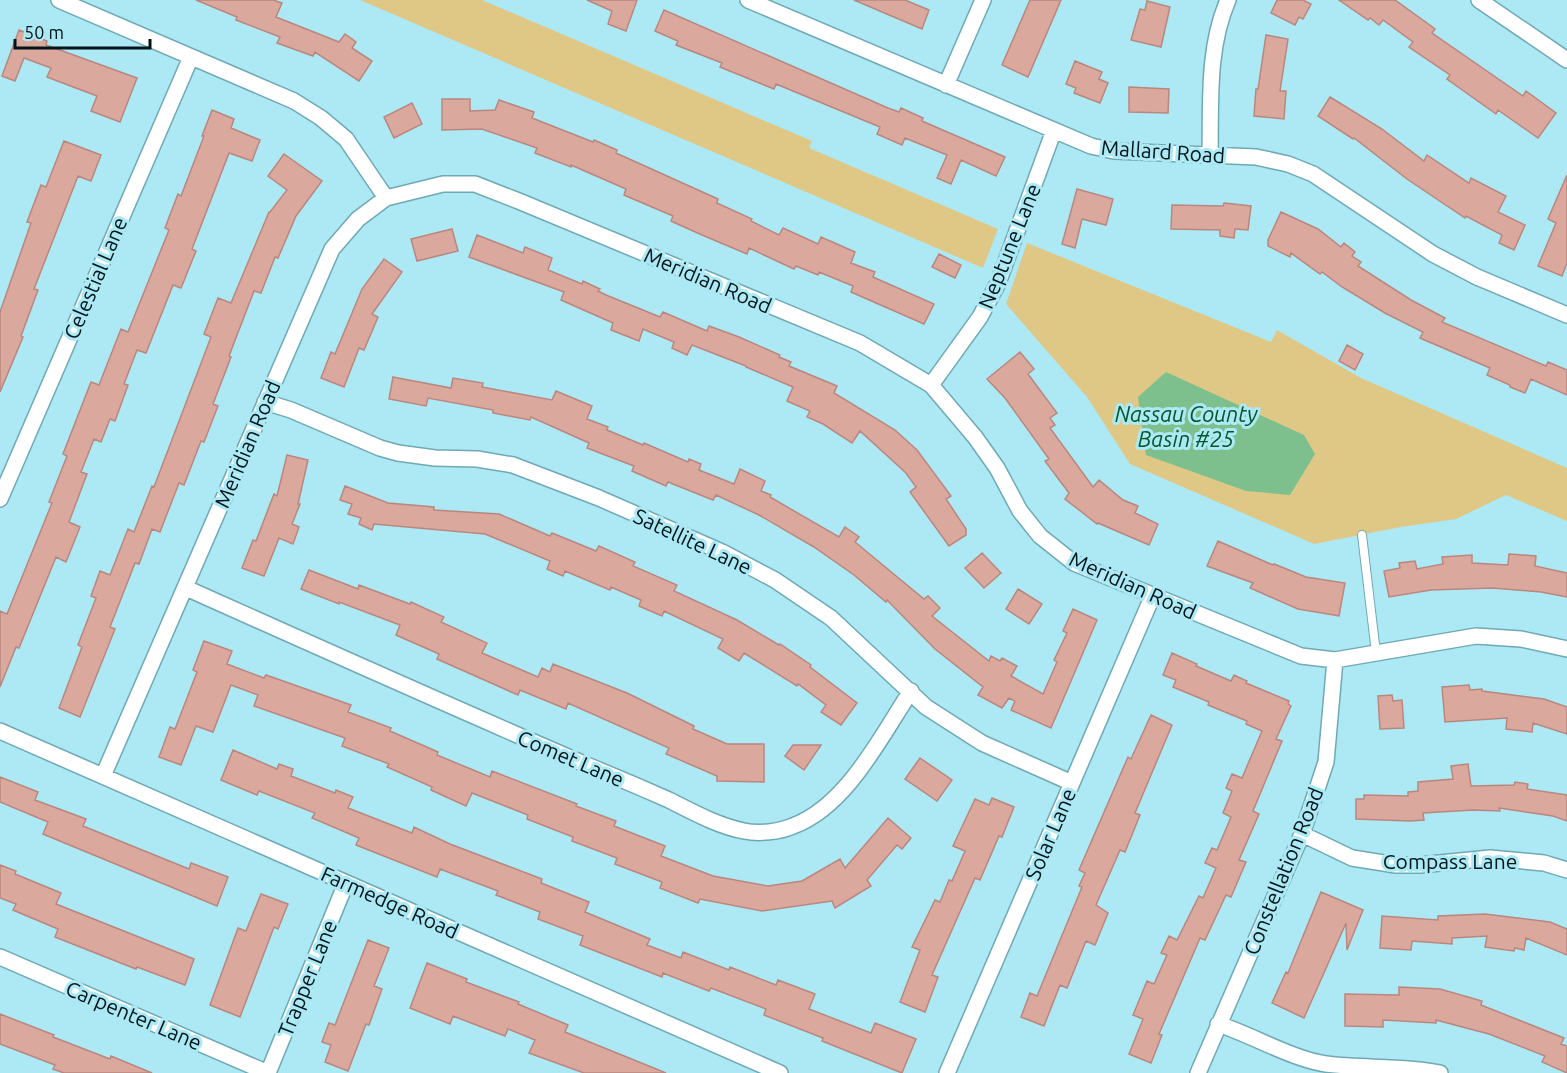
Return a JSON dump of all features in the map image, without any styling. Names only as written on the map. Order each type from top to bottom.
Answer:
[{"type":"street","points":[[59,0],[294,100],[321,118],[346,139],[386,198]]},
{"type":"street","name":"Mallard Road","points":[[748,0],[1091,146],[1114,151],[1256,157],[1288,164],[1312,174],[1433,254],[1477,277],[1567,315]]},
{"type":"street","points":[[946,85],[983,0]]},
{"type":"street","points":[[1210,155],[1212,71],[1217,34],[1228,0]]},
{"type":"street","points":[[1479,0],[1567,60]]},
{"type":"street","name":"Celestial Lane","points":[[0,499],[191,57]]},
{"type":"street","name":"Neptune Lane","points":[[931,385],[980,317],[998,283],[1054,130]]},
{"type":"street","name":"Meridian Road","points":[[103,776],[332,249],[358,219],[386,198],[443,184],[475,184],[860,343],[931,385],[975,437],[997,468],[1020,511],[1040,536],[1074,563],[1301,656],[1335,660],[1476,636],[1521,639],[1567,649]]},
{"type":"street","name":"Satellite Lane","points":[[265,402],[291,410],[380,448],[398,453],[435,458],[477,459],[513,465],[599,498],[722,552],[775,580],[831,618],[926,707],[982,743],[1072,783]]},
{"type":"street","name":"Comet Lane","points":[[186,588],[715,822],[746,832],[774,831],[793,826],[810,818],[832,801],[858,771],[910,691]]},
{"type":"street","name":"Solar Lane","points":[[947,1073],[1153,595]]},
{"type":"street","name":"Constellation Road","points":[[1198,1073],[1302,834],[1326,762],[1335,660]]},
{"type":"street","name":"Farmedge Road","points":[[0,731],[780,1073]]},
{"type":"street","name":"Compass Lane","points":[[1302,834],[1352,858],[1396,865],[1490,858],[1545,863],[1567,870]]},
{"type":"street","name":"Trapper Lane","points":[[268,1073],[346,883]]},
{"type":"street","name":"Carpenter Lane","points":[[0,957],[268,1073]]},
{"type":"street","points":[[1218,1024],[1323,1064],[1371,1069],[1427,1070],[1440,1073]]},
{"type":"lane","points":[[1362,535],[1376,653]]},
{"type":"shaded area","points":[[360,0],[482,0],[812,141],[809,148],[998,229],[983,268]]},
{"type":"shaded area","points":[[1027,243],[1271,342],[1277,330],[1361,378],[1567,468],[1567,521],[1506,495],[1456,519],[1314,544],[1130,464],[1087,397],[1006,304]]},
{"type":"water","name":"Nassau County Basin #25","points":[[1166,372],[1304,435],[1315,454],[1290,495],[1246,491],[1146,455],[1138,397]]},
{"type":"building","points":[[196,0],[273,0],[282,3],[276,17],[339,42],[345,34],[356,42],[352,48],[372,61],[359,81],[315,52],[313,56],[277,43],[280,37],[236,20],[237,17]]},
{"type":"building","points":[[587,0],[637,0],[626,31],[608,24],[612,11]]},
{"type":"building","points":[[854,0],[905,0],[929,10],[922,29]]},
{"type":"building","points":[[1030,0],[1061,0],[1028,77],[1002,65]]},
{"type":"building","points":[[1277,0],[1303,0],[1311,4],[1303,19],[1299,17],[1295,25],[1271,13]]},
{"type":"building","points":[[1339,0],[1395,0],[1435,29],[1432,33],[1523,96],[1526,91],[1556,113],[1538,138],[1498,110],[1496,114],[1447,79],[1450,75],[1409,47],[1413,42],[1383,20],[1379,25],[1370,18],[1368,20]]},
{"type":"building","points":[[1147,1],[1170,7],[1161,47],[1131,40],[1140,9],[1145,10]]},
{"type":"building","points":[[664,10],[888,108],[899,112],[901,108],[923,118],[922,121],[1005,157],[996,176],[961,160],[951,184],[937,178],[947,155],[905,138],[902,145],[877,134],[880,127],[776,84],[774,89],[720,67],[722,63],[676,45],[678,41],[655,31]]},
{"type":"building","points":[[19,30],[47,41],[46,45],[137,78],[120,122],[91,111],[97,96],[47,77],[51,68],[24,58],[15,81],[2,76]]},
{"type":"building","points":[[1266,35],[1288,39],[1280,91],[1286,91],[1284,119],[1254,116],[1256,89],[1258,89]]},
{"type":"building","points":[[1075,61],[1102,72],[1099,79],[1108,83],[1100,103],[1074,93],[1076,88],[1066,84]]},
{"type":"building","points":[[1129,87],[1169,89],[1168,113],[1129,112]]},
{"type":"building","points":[[1330,97],[1382,129],[1424,161],[1427,155],[1469,183],[1471,178],[1506,196],[1498,212],[1525,225],[1514,250],[1499,243],[1502,235],[1466,216],[1465,218],[1407,179],[1354,138],[1318,116]]},
{"type":"building","points":[[442,99],[470,99],[470,111],[495,110],[499,100],[534,112],[532,118],[617,150],[616,153],[718,199],[717,203],[752,219],[751,221],[779,235],[783,228],[818,244],[821,237],[855,252],[851,263],[875,272],[873,277],[934,304],[924,324],[851,292],[853,286],[819,272],[818,275],[796,266],[794,269],[749,248],[747,254],[671,221],[673,216],[624,195],[626,189],[571,165],[571,167],[535,153],[537,148],[482,129],[442,130]]},
{"type":"building","points":[[412,103],[422,124],[394,138],[384,117]]},
{"type":"building","points":[[212,110],[234,119],[231,128],[260,140],[252,161],[229,153],[192,249],[196,251],[181,288],[173,285],[146,353],[137,350],[124,384],[128,385],[115,421],[110,419],[101,442],[94,439],[81,472],[87,474],[69,522],[80,527],[66,562],[56,557],[19,648],[16,647],[0,687],[0,611],[7,614],[52,503],[49,502],[67,456],[63,454],[91,382],[99,385],[121,329],[128,332],[169,230],[165,228],[178,194],[181,196]]},
{"type":"building","points":[[64,141],[101,155],[91,181],[78,176],[34,289],[38,290],[21,336],[23,337],[0,392],[0,312],[31,223],[27,222],[41,185],[46,187]]},
{"type":"building","points":[[284,154],[322,181],[296,216],[278,258],[275,257],[261,293],[254,291],[213,404],[218,406],[204,442],[201,441],[184,485],[179,483],[160,532],[152,529],[139,564],[135,563],[110,627],[115,629],[80,717],[59,708],[82,647],[78,645],[96,598],[91,596],[100,571],[110,575],[128,529],[134,532],[152,486],[154,487],[211,337],[204,334],[218,298],[231,303],[269,212],[287,190],[268,176]]},
{"type":"building","points":[[1567,175],[1567,263],[1562,276],[1538,266],[1556,223],[1548,219]]},
{"type":"building","points":[[1077,189],[1113,199],[1106,225],[1082,219],[1075,248],[1062,244]]},
{"type":"building","points":[[1224,203],[1251,206],[1248,230],[1235,229],[1234,238],[1220,236],[1220,230],[1171,229],[1172,205],[1223,206]]},
{"type":"building","points":[[1281,212],[1318,229],[1341,247],[1344,243],[1355,252],[1352,256],[1361,262],[1358,266],[1411,300],[1445,318],[1442,322],[1546,366],[1548,362],[1567,370],[1567,395],[1531,379],[1525,393],[1510,387],[1487,375],[1490,368],[1420,338],[1423,332],[1385,313],[1322,272],[1320,274],[1291,253],[1290,257],[1268,246],[1268,240]]},
{"type":"building","points":[[452,229],[458,251],[417,261],[411,239]]},
{"type":"building","points":[[477,235],[523,253],[525,247],[552,258],[548,270],[582,284],[583,281],[600,289],[598,291],[606,295],[660,317],[663,312],[707,331],[709,326],[739,337],[780,355],[779,357],[791,362],[789,366],[837,386],[834,393],[895,430],[917,450],[951,496],[946,499],[966,529],[966,535],[949,546],[910,492],[916,487],[906,473],[860,431],[852,443],[823,424],[807,417],[810,411],[787,401],[793,387],[692,345],[687,355],[672,348],[674,342],[643,329],[639,341],[611,330],[613,323],[561,300],[564,292],[469,257]]},
{"type":"building","points":[[939,254],[961,265],[955,278],[932,267]]},
{"type":"building","points":[[384,259],[402,272],[372,314],[378,317],[364,350],[359,348],[344,387],[321,378],[331,352],[335,354],[362,289]]},
{"type":"building","points":[[1347,345],[1363,354],[1355,370],[1339,361]]},
{"type":"building","points":[[1020,352],[1034,369],[1028,374],[1057,413],[1050,418],[1055,425],[1050,428],[1093,487],[1099,480],[1123,500],[1138,506],[1135,513],[1158,524],[1149,545],[1097,524],[1065,499],[1069,493],[1045,461],[1049,459],[1005,398],[987,379]]},
{"type":"building","points":[[393,377],[451,388],[453,378],[483,383],[482,387],[552,400],[556,391],[592,406],[587,419],[643,445],[644,443],[688,462],[689,459],[701,464],[699,470],[734,484],[740,469],[765,481],[761,491],[771,495],[770,497],[839,537],[845,527],[859,537],[855,542],[924,599],[928,596],[940,608],[932,616],[989,661],[991,656],[1000,661],[1002,658],[1017,666],[1011,676],[1043,694],[1057,662],[1054,660],[1067,633],[1063,631],[1073,609],[1097,620],[1051,728],[1011,710],[1015,701],[1009,698],[1002,708],[978,695],[983,687],[935,649],[887,600],[886,602],[854,575],[814,547],[759,515],[716,495],[713,500],[668,482],[666,486],[632,471],[634,466],[587,448],[589,443],[531,417],[530,420],[493,413],[493,410],[428,398],[426,406],[389,399]]},
{"type":"building","points":[[287,455],[308,460],[298,504],[300,504],[292,524],[299,527],[293,544],[279,538],[264,576],[242,568],[253,540],[256,541],[274,494],[277,496]]},
{"type":"building","points":[[345,486],[388,503],[434,507],[434,510],[499,514],[550,536],[552,533],[596,551],[599,546],[635,562],[633,566],[677,585],[674,591],[737,620],[780,644],[811,665],[810,667],[857,703],[841,725],[821,712],[826,705],[798,684],[797,686],[744,653],[739,661],[718,648],[723,639],[664,611],[662,616],[639,606],[641,600],[611,587],[610,590],[565,571],[563,576],[547,569],[550,561],[485,534],[374,524],[372,530],[359,524],[361,518],[348,514],[352,504],[340,500]]},
{"type":"building","points":[[1218,541],[1306,577],[1345,583],[1339,616],[1298,609],[1250,588],[1253,583],[1207,566]]},
{"type":"building","points":[[982,553],[1001,573],[984,588],[965,568]]},
{"type":"building","points":[[1509,554],[1536,556],[1535,566],[1567,573],[1567,597],[1541,592],[1492,588],[1431,590],[1389,597],[1384,571],[1400,568],[1399,563],[1415,561],[1417,569],[1443,564],[1442,557],[1472,555],[1472,563],[1508,565]]},
{"type":"building","points":[[309,570],[358,589],[359,585],[410,604],[411,602],[444,617],[441,622],[487,643],[482,653],[538,677],[542,668],[550,672],[553,664],[627,693],[694,726],[693,729],[727,744],[764,744],[764,782],[717,781],[717,776],[666,754],[669,748],[568,703],[566,709],[520,690],[518,695],[437,659],[439,654],[396,635],[400,625],[301,589]]},
{"type":"building","points":[[1018,589],[1042,604],[1029,624],[1006,609]]},
{"type":"building","points":[[204,641],[232,651],[227,664],[351,705],[348,712],[391,728],[390,731],[438,752],[437,755],[490,777],[492,771],[616,821],[614,826],[665,846],[661,856],[713,876],[768,886],[802,881],[840,859],[845,868],[888,818],[911,838],[902,849],[897,845],[867,880],[871,886],[835,908],[832,901],[762,911],[700,899],[698,903],[660,888],[662,882],[615,864],[617,858],[572,841],[573,837],[527,819],[528,815],[472,793],[466,806],[431,790],[432,787],[387,767],[389,764],[342,746],[345,738],[254,706],[258,695],[231,685],[213,732],[196,726],[181,765],[159,757],[170,727],[175,729],[197,672],[193,670]]},
{"type":"building","points":[[1172,653],[1231,681],[1234,675],[1247,681],[1246,683],[1289,701],[1288,704],[1291,706],[1276,739],[1282,741],[1253,811],[1259,814],[1239,860],[1246,862],[1231,897],[1226,895],[1205,940],[1200,938],[1159,1034],[1162,1035],[1151,1063],[1129,1054],[1143,1019],[1133,1015],[1147,981],[1154,984],[1167,955],[1161,953],[1169,936],[1177,940],[1199,896],[1203,898],[1216,868],[1205,863],[1212,848],[1217,850],[1231,817],[1223,813],[1232,791],[1226,788],[1232,774],[1242,778],[1262,731],[1246,724],[1247,721],[1208,705],[1209,702],[1173,687],[1176,680],[1163,675]]},
{"type":"building","points":[[1469,685],[1470,690],[1482,689],[1482,691],[1544,699],[1567,707],[1567,734],[1533,723],[1532,732],[1506,729],[1507,718],[1445,722],[1442,687]]},
{"type":"building","points":[[1392,695],[1393,701],[1402,700],[1404,728],[1380,729],[1378,696]]},
{"type":"building","points":[[1151,715],[1172,725],[1135,813],[1140,815],[1125,852],[1120,850],[1096,905],[1108,913],[1095,945],[1086,941],[1067,988],[1060,985],[1044,1026],[1021,1017],[1030,993],[1037,996],[1082,887],[1079,886],[1085,873],[1079,870],[1128,757],[1131,759]]},
{"type":"building","points":[[793,745],[821,745],[804,770],[785,756]]},
{"type":"building","points":[[233,750],[277,769],[279,764],[293,769],[291,776],[335,793],[336,790],[353,797],[348,808],[412,833],[414,827],[450,844],[542,879],[541,883],[589,902],[585,912],[650,939],[647,945],[681,958],[683,952],[776,985],[778,980],[815,994],[809,1009],[871,1033],[875,1023],[916,1039],[902,1073],[764,1015],[766,1009],[711,988],[709,991],[663,973],[662,977],[580,945],[583,936],[538,919],[540,912],[496,895],[498,891],[440,869],[437,877],[356,845],[359,838],[312,818],[315,813],[259,791],[257,795],[221,780]]},
{"type":"building","points":[[920,758],[952,780],[937,801],[905,779]]},
{"type":"building","points":[[1468,764],[1471,786],[1514,785],[1515,782],[1528,784],[1527,789],[1567,795],[1567,821],[1553,816],[1499,808],[1500,811],[1423,813],[1424,820],[1356,819],[1356,799],[1364,799],[1364,795],[1408,796],[1408,792],[1418,791],[1418,782],[1453,779],[1451,766]]},
{"type":"building","points":[[0,777],[38,792],[35,800],[86,819],[83,826],[189,869],[191,863],[228,877],[217,906],[43,834],[48,822],[0,802]]},
{"type":"building","points":[[992,798],[1014,807],[980,880],[975,878],[932,975],[938,977],[925,1012],[900,1002],[920,950],[912,947],[935,900],[940,902],[949,880],[952,881],[965,851],[953,846],[975,799],[989,805]]},
{"type":"building","points":[[0,865],[16,871],[15,874],[61,893],[56,904],[194,959],[185,985],[137,967],[136,969],[55,937],[58,929],[13,910],[16,904],[0,898]]},
{"type":"building","points":[[1321,892],[1363,910],[1347,950],[1346,923],[1304,1018],[1272,1003],[1286,972],[1288,973]]},
{"type":"building","points":[[261,894],[288,904],[278,929],[274,927],[240,1017],[210,1005],[238,928],[246,931]]},
{"type":"building","points":[[1485,914],[1550,922],[1567,929],[1567,955],[1526,938],[1524,950],[1485,947],[1487,936],[1452,938],[1452,944],[1412,941],[1411,950],[1380,948],[1382,916],[1438,920],[1438,916]]},
{"type":"building","points":[[368,940],[389,948],[374,986],[382,989],[348,1071],[325,1062],[331,1045],[322,1042],[329,1023],[335,1025]]},
{"type":"building","points":[[427,963],[568,1025],[565,1032],[666,1073],[584,1073],[529,1053],[535,1040],[508,1029],[505,1036],[453,1016],[450,1024],[410,1008]]},
{"type":"building","points":[[1399,987],[1440,989],[1482,1001],[1481,1005],[1564,1038],[1561,1044],[1567,1046],[1567,1073],[1542,1062],[1545,1056],[1489,1034],[1436,1020],[1436,1023],[1383,1020],[1383,1027],[1345,1026],[1345,994],[1399,995]]},
{"type":"building","points":[[0,1014],[54,1035],[53,1037],[110,1059],[111,1056],[152,1073],[64,1073],[53,1069],[55,1065],[0,1044]]}]
